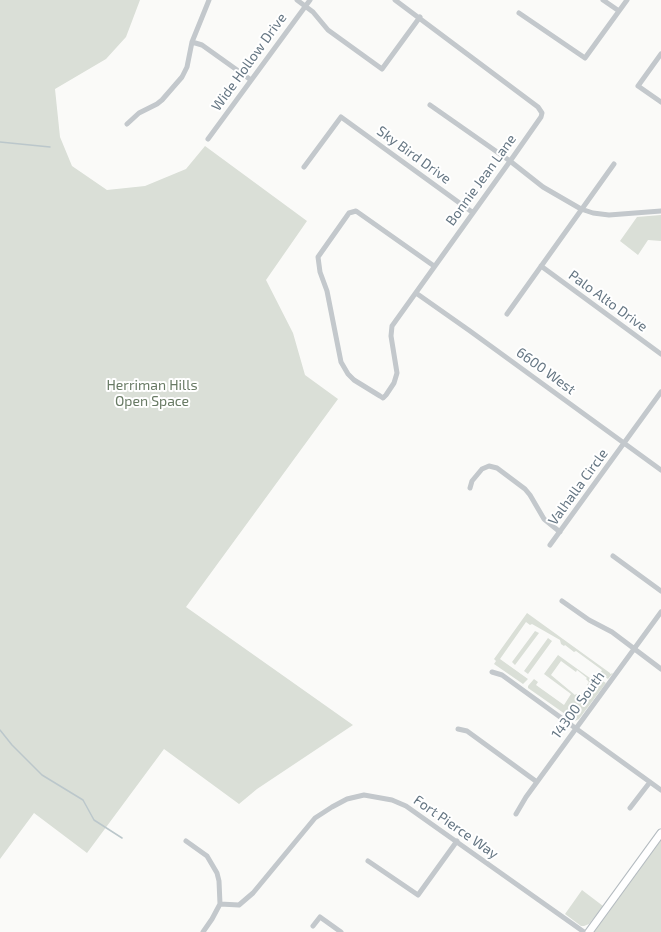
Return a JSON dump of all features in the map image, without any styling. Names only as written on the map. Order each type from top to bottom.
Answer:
[{"type":"street","points":[[127,124],[139,113],[162,100],[182,77],[187,67],[192,42],[209,0]]},
{"type":"street","points":[[297,0],[305,6],[328,30],[382,69],[420,17]]},
{"type":"street","name":"Wide Hollow Drive","points":[[208,139],[310,0]]},
{"type":"street","name":"Bonnie Jean Lane","points":[[395,0],[420,17],[540,109],[542,113],[541,117],[510,162],[472,212],[392,326],[391,336],[397,373],[394,383],[383,398],[354,380],[344,369],[341,362],[327,291],[320,272],[318,257],[345,218],[352,211],[359,212],[434,266]]},
{"type":"street","points":[[603,0],[619,11]]},
{"type":"street","points":[[519,13],[585,58],[627,0]]},
{"type":"street","points":[[192,42],[202,45],[251,80]]},
{"type":"street","points":[[661,54],[638,86],[661,102]]},
{"type":"street","points":[[430,105],[543,187],[581,209],[593,213],[609,215],[661,211]]},
{"type":"street","name":"Sky Bird Drive","points":[[304,167],[341,117],[472,212]]},
{"type":"street","points":[[507,314],[614,164]]},
{"type":"street","name":"Palo Alto Drive","points":[[541,266],[661,354]]},
{"type":"street","name":"6600 West","points":[[416,293],[661,470]]},
{"type":"street","name":"Valhalla Circle","points":[[550,545],[625,444],[661,392]]},
{"type":"street","points":[[470,488],[472,481],[482,469],[489,466],[497,468],[528,491],[544,519],[560,532]]},
{"type":"street","points":[[613,556],[661,591]]},
{"type":"street","points":[[562,601],[589,620],[612,632],[661,669]]},
{"type":"street","name":"14300 South","points":[[516,814],[537,782],[661,612]]},
{"type":"street","points":[[492,672],[502,675],[661,790]]},
{"type":"street","points":[[458,729],[467,731],[537,782]]},
{"type":"street","points":[[630,808],[650,782]]},
{"type":"street","name":"Fort Pierce Way","points":[[220,904],[239,905],[254,893],[315,818],[347,799],[364,795],[392,800],[419,814],[584,932]]},
{"type":"street","points":[[589,932],[661,832]]},
{"type":"street","points":[[186,841],[207,856],[217,873],[219,882],[220,904],[203,932]]},
{"type":"street","points":[[368,860],[418,894],[457,842]]},
{"type":"street","points":[[313,926],[320,917],[341,932]]},
{"type":"green space","name":"Herriman Hills Open Space","points":[[0,0],[140,0],[126,37],[106,59],[55,89],[60,137],[72,166],[107,190],[145,186],[186,169],[205,146],[307,221],[266,280],[293,333],[305,375],[338,399],[186,607],[353,725],[257,789],[239,804],[164,749],[87,853],[34,813],[0,859]]},
{"type":"green space","points":[[661,215],[661,241],[648,240],[638,255],[620,241],[637,217]]},
{"type":"green space","points":[[527,613],[610,674],[613,673],[608,679],[600,673],[602,670],[576,651],[574,652],[565,645],[564,646],[561,644],[560,640],[526,622],[500,659],[528,679],[523,684],[494,664],[496,661],[494,659]]},
{"type":"green space","points":[[535,631],[539,633],[515,665],[512,662]]},
{"type":"green space","points":[[548,638],[552,641],[528,674],[524,671]]},
{"type":"green space","points":[[558,655],[594,681],[594,687],[600,684],[598,682],[601,680],[606,683],[579,719],[575,721],[528,688],[534,679],[538,682],[536,685],[564,705],[571,694],[544,674]],"holes":[[[561,661],[576,672],[577,670],[587,678],[586,679],[589,682],[587,685],[589,687],[579,696],[576,694],[575,695],[551,675]]]},
{"type":"green space","points":[[661,840],[661,932],[594,932]]},
{"type":"green space","points":[[582,890],[603,906],[589,924],[584,926],[581,926],[565,914]]},
{"type":"waterway","points":[[0,142],[50,147]]},
{"type":"waterway","points":[[0,730],[12,745],[42,775],[83,800],[94,820],[122,838]]}]
